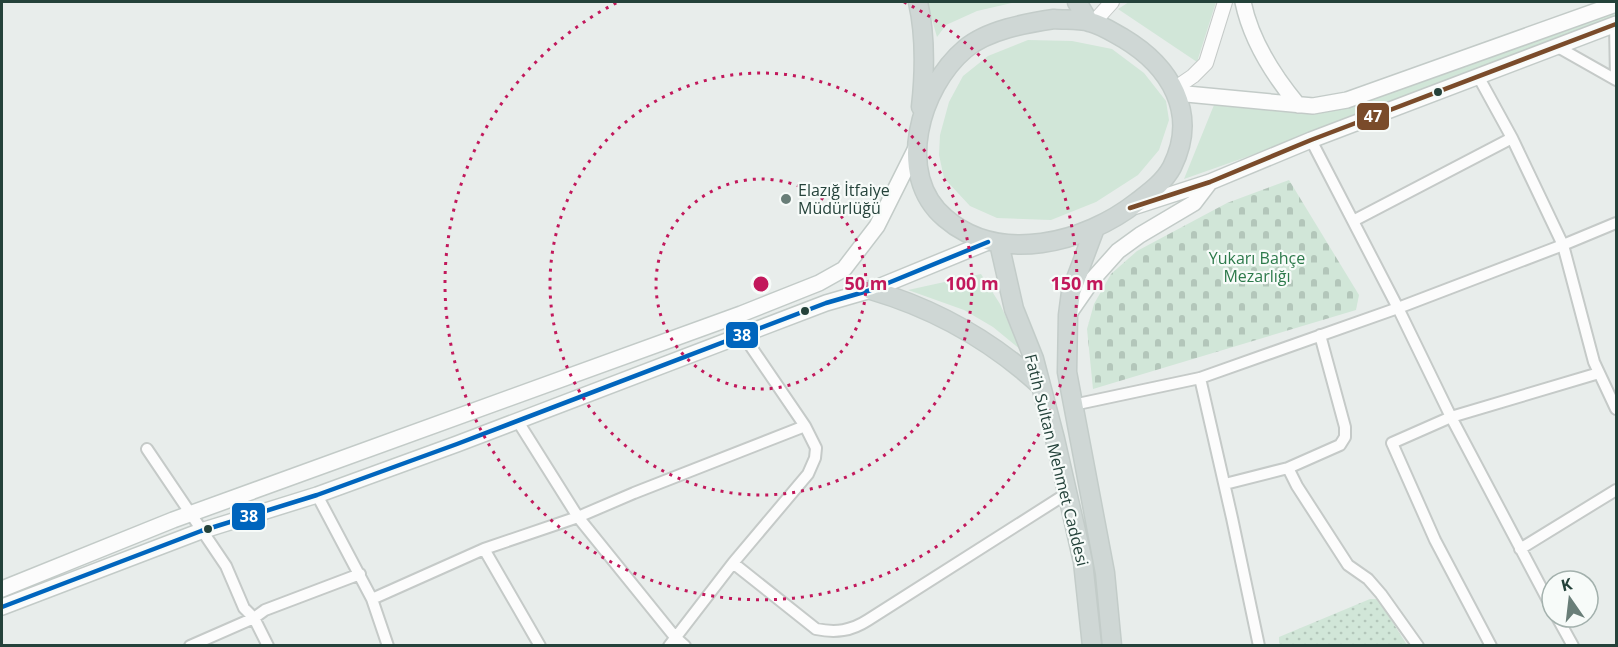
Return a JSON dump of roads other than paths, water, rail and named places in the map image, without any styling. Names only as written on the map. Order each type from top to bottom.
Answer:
[{"type":"main road","points":[[918,2],[924,37],[925,69],[916,148],[918,170],[936,211],[953,226],[994,242],[1019,244],[1056,242],[1095,228],[1130,208],[1158,186],[1172,167],[1180,140],[1180,102],[1167,76],[1138,47],[1091,23],[1054,19],[1023,24],[995,33],[966,48],[951,63],[939,82],[920,122]]},
{"type":"main road","points":[[1077,2],[1091,23]]},
{"type":"main road","points":[[1243,2],[1265,58],[1280,84],[1298,105]]},
{"type":"main road","points":[[1175,91],[1313,106],[1347,100],[1617,4]]},
{"type":"main road","points":[[1130,208],[1210,182],[1311,140],[1616,24]]},
{"type":"main road","points":[[2,589],[190,514],[730,318],[819,282],[844,269],[857,254],[877,226],[916,148]]},
{"type":"main road","points":[[1068,315],[1093,279],[1118,251],[1194,203],[1210,182]]},
{"type":"main road","points":[[1095,228],[1071,292],[1068,315],[1067,372],[1106,573],[1112,645]]},
{"type":"main road","points":[[2,607],[201,531],[317,495],[826,303],[871,290],[994,242]]},
{"type":"main road","name":"Fatih Sultan Mehmet Caddesi","points":[[994,242],[1041,386],[1083,562],[1092,645]]},
{"type":"main road","points":[[871,290],[917,304],[961,326],[1003,353],[1041,386]]},
{"type":"street","points":[[1091,23],[1112,2]]},
{"type":"street","points":[[1175,91],[1206,63],[1225,2]]},
{"type":"street","points":[[1556,46],[1616,80],[1616,24]]},
{"type":"street","points":[[1478,76],[1512,138],[1563,245],[1594,362],[1617,410]]},
{"type":"street","points":[[1353,221],[1512,138]]},
{"type":"street","points":[[1311,140],[1398,308],[1451,417],[1540,586]]},
{"type":"street","points":[[1073,405],[1200,378],[1398,308],[1617,223]]},
{"type":"street","points":[[672,641],[733,563],[808,474],[815,458],[816,448],[805,426],[743,335]]},
{"type":"street","points":[[1225,484],[1288,468],[1340,445],[1345,437],[1345,427],[1320,335]]},
{"type":"street","points":[[1491,645],[1435,540],[1392,443],[1451,417],[1599,373]]},
{"type":"street","points":[[1200,378],[1259,645]]},
{"type":"street","points":[[517,420],[578,517],[672,641],[685,645]]},
{"type":"street","points":[[372,599],[484,549],[578,517],[805,426]]},
{"type":"street","points":[[147,449],[226,566],[244,608],[254,618],[268,645]]},
{"type":"street","points":[[1288,468],[1297,486],[1348,565],[1368,579],[1418,645]]},
{"type":"street","points":[[1520,549],[1617,490]]},
{"type":"street","points":[[733,563],[816,629],[830,632],[843,631],[868,620],[1066,494]]},
{"type":"street","points":[[317,495],[372,599],[388,645]]},
{"type":"street","points":[[484,549],[540,645]]},
{"type":"street","points":[[190,645],[254,618],[265,610],[360,574]]},
{"type":"street","points":[[1564,629],[1573,645]]},
{"type":"place","name":"Elazığ İtfaiye Müdürlüğü","points":[[786,199]]},
{"type":"park label","name":"Yukarı Bahçe Mezarlığı","points":[[1257,267]]}]
